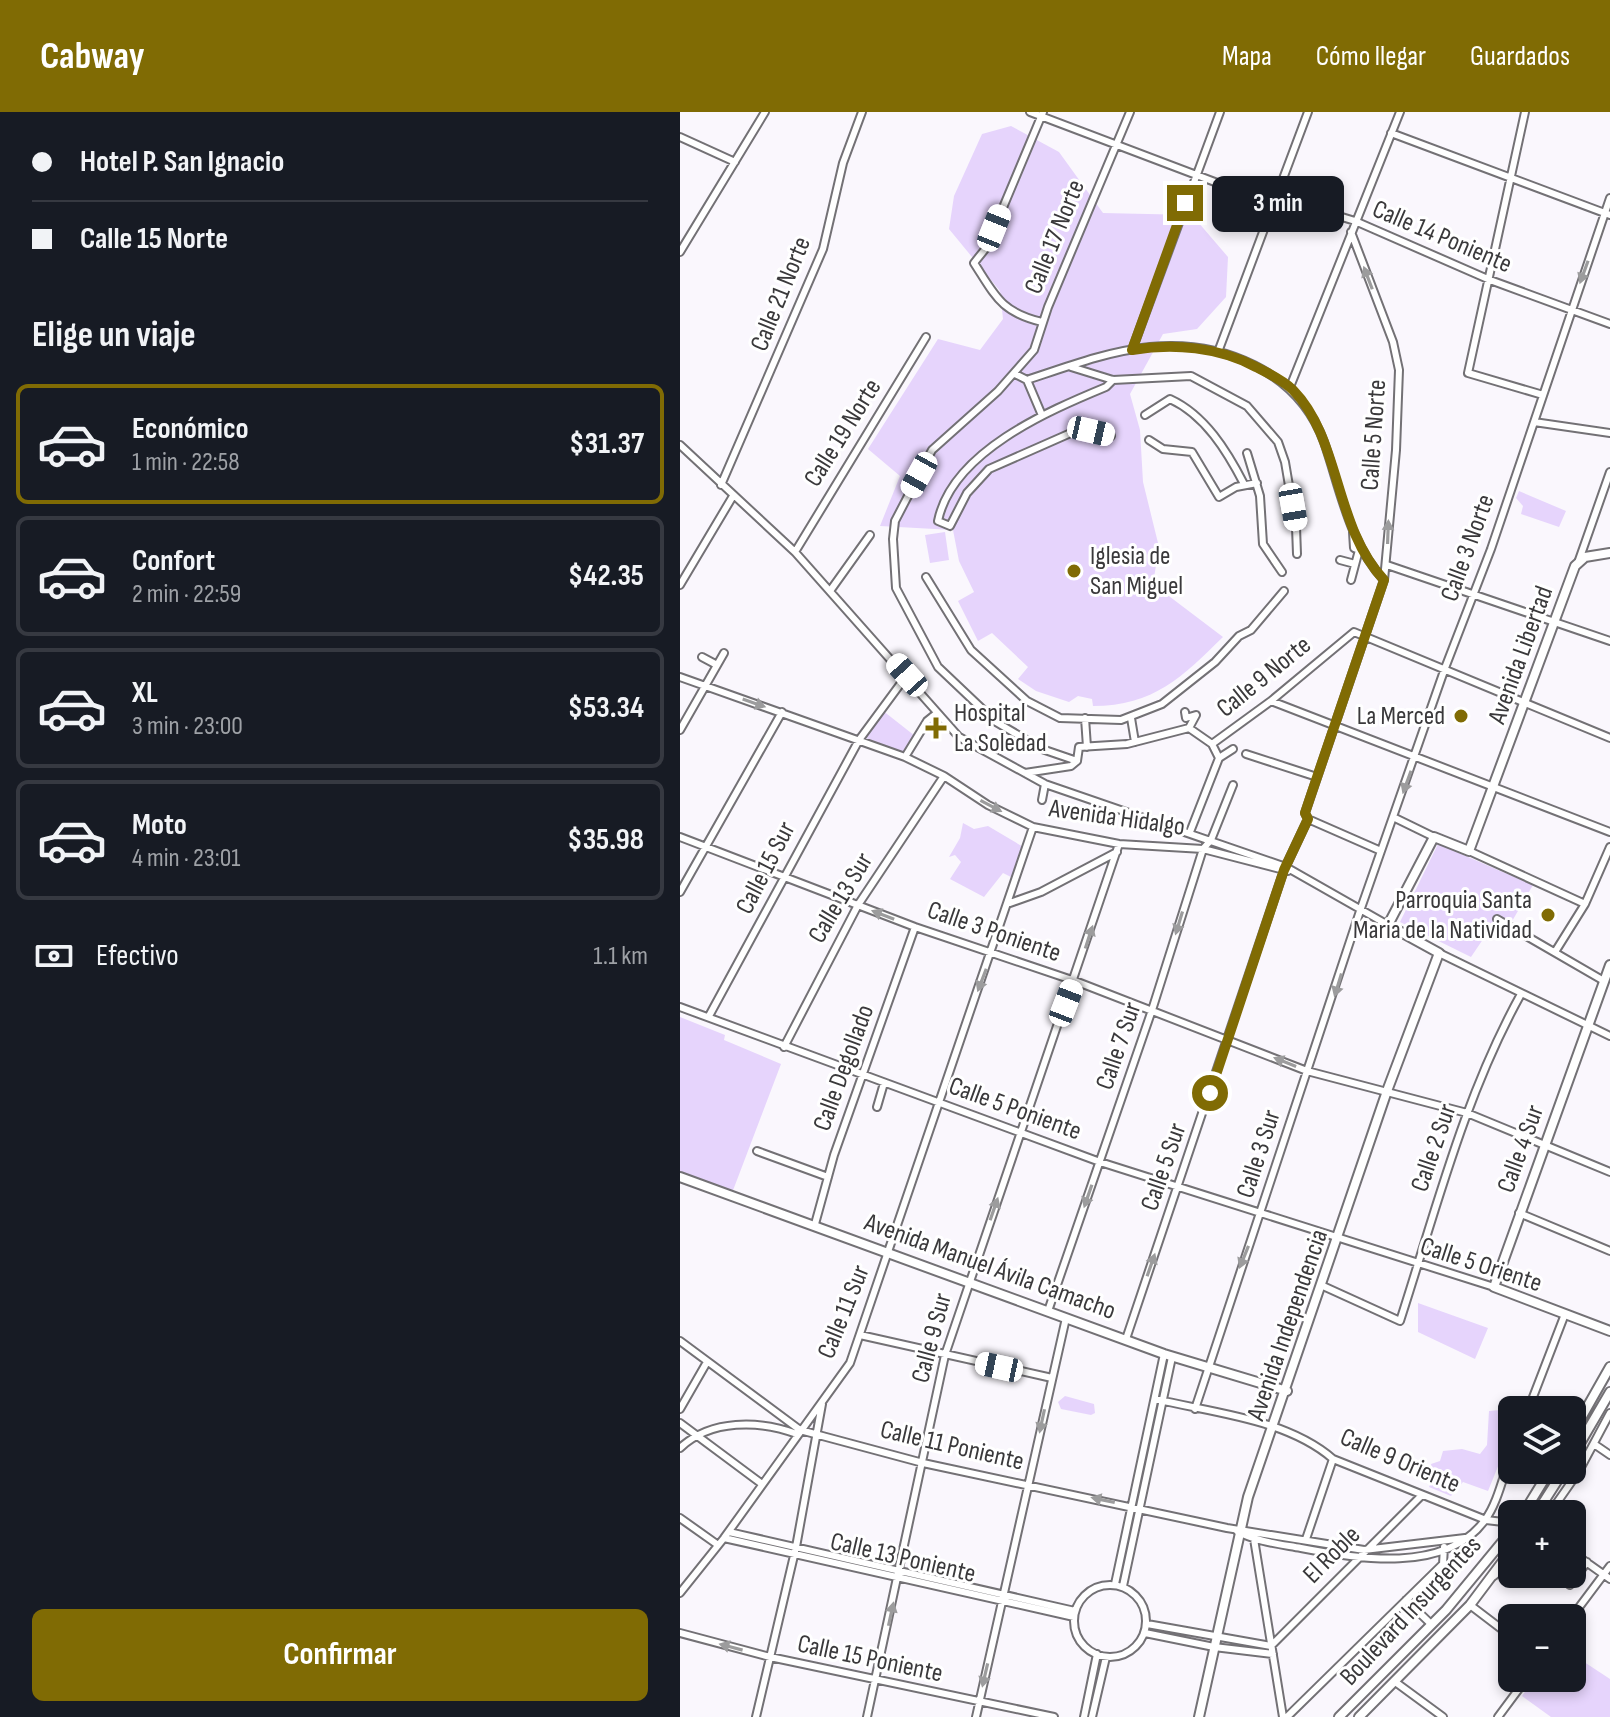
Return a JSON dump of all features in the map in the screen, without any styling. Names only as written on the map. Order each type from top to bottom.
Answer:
[{"type":"main road","points":[[1579,560],[1610,553]]},
{"type":"main road","name":"Avenida Libertad","points":[[1469,851],[1579,560]]},
{"type":"main road","points":[[1439,953],[1388,925],[1434,837],[1469,851]]},
{"type":"main road","name":"Avenida Independencia","points":[[1199,1717],[1238,1530],[1248,1497],[1275,1427],[1387,1091],[1439,953]]},
{"type":"main road","name":"Calle 4 Sur","points":[[1494,1287],[1610,965]]},
{"type":"main road","name":"Avenida Manuel Ávila Camacho","points":[[680,1177],[1168,1356],[1287,1391]]},
{"type":"main road","name":"Calle 5 Oriente","points":[[1494,1287],[1610,1331]]},
{"type":"main road","points":[[1586,1409],[1610,1367]]},
{"type":"main road","points":[[1586,1433],[1610,1392]]},
{"type":"main road","name":"Boulevard Insurgentes","points":[[1339,1717],[1431,1624],[1498,1546]]},
{"type":"main road","name":"Boulevard Insurgentes","points":[[1359,1717],[1470,1605],[1498,1568]]},
{"type":"street","points":[[680,251],[765,112]]},
{"type":"street","name":"Calle 21 Norte","points":[[721,485],[823,249],[843,163],[862,112]]},
{"type":"street","name":"Calle 14 Poniente","points":[[1030,112],[1273,204],[1319,210],[1355,221],[1490,280],[1610,324]]},
{"type":"street","name":"Calle 17 Norte","points":[[1077,761],[1042,749],[996,722],[945,675],[927,648],[893,577],[895,521],[932,450],[1015,374],[1034,350],[1042,322],[1130,112]]},
{"type":"street","points":[[1132,350],[1220,112]]},
{"type":"street","points":[[1218,352],[1308,112]]},
{"type":"street","points":[[1290,387],[1400,112]]},
{"type":"street","points":[[1525,112],[1468,373],[1543,395]]},
{"type":"street","points":[[1042,114],[986,248],[974,263],[997,299],[1016,316],[1042,322]]},
{"type":"street","points":[[1391,133],[1607,214]]},
{"type":"street","points":[[680,137],[735,162]]},
{"type":"street","name":"Calle 3 Norte","points":[[1360,911],[1534,422],[1570,309],[1607,214],[1610,198]]},
{"type":"street","name":"Calle 5 Norte","points":[[1286,869],[1308,819],[1305,813],[1387,565],[1399,370],[1393,342],[1351,232]]},
{"type":"street","points":[[1541,299],[1544,289]]},
{"type":"street","name":"Calle 19 Norte","points":[[795,552],[926,337]]},
{"type":"street","points":[[1027,380],[1132,350],[1172,347],[1238,357],[1290,387],[1322,438],[1337,491],[1353,528],[1372,570],[1384,580]]},
{"type":"street","points":[[1069,366],[1113,380],[1191,376],[1240,402],[1278,442],[1296,527],[1297,554]]},
{"type":"street","points":[[1015,374],[1027,380],[1041,413]]},
{"type":"street","points":[[1111,436],[1073,432],[989,469],[967,493],[950,526],[938,521],[940,511],[961,475],[1041,413],[1106,387],[1113,380]]},
{"type":"street","points":[[1145,415],[1170,399],[1186,406],[1229,454],[1244,484]]},
{"type":"street","points":[[1534,422],[1610,433]]},
{"type":"street","points":[[1149,440],[1163,449],[1192,452],[1219,497],[1244,484],[1257,483]]},
{"type":"street","points":[[680,445],[795,552],[959,737]]},
{"type":"street","points":[[1247,453],[1257,483],[1263,544],[1282,572]]},
{"type":"street","name":"Avenida Libertad","points":[[1579,560],[1610,472]]},
{"type":"street","points":[[1277,484],[1288,482]]},
{"type":"street","points":[[680,585],[733,496]]},
{"type":"street","points":[[1353,528],[1354,545]]},
{"type":"street","points":[[830,591],[870,535]]},
{"type":"street","points":[[1343,544],[1354,545],[1359,550],[1351,580]]},
{"type":"street","points":[[1340,560],[1355,564]]},
{"type":"street","points":[[1387,565],[1610,641]]},
{"type":"street","points":[[926,577],[971,650],[1007,685],[1041,710],[1060,718],[1131,718],[1162,704],[1239,636],[1251,630],[1284,591]]},
{"type":"street","name":"Calle 9 Norte","points":[[1219,758],[1212,744],[1271,701],[1354,632],[1365,635]]},
{"type":"street","points":[[1365,635],[1610,738]]},
{"type":"street","points":[[680,730],[724,653]]},
{"type":"street","points":[[702,657],[717,665]]},
{"type":"street","name":"Calle 15 Sur","points":[[709,1016],[859,740],[907,675]]},
{"type":"street","name":"Avenida Hidalgo","points":[[680,677],[905,757],[1033,827],[1119,844],[1203,849],[1286,869]]},
{"type":"street","points":[[1271,701],[1493,789],[1610,831]]},
{"type":"street","points":[[680,892],[782,712]]},
{"type":"street","points":[[1025,773],[1077,761],[1079,747],[1135,742],[1189,728],[1196,715],[1186,718],[1185,712]]},
{"type":"street","points":[[905,757],[937,713]]},
{"type":"street","points":[[1085,718],[1087,747]]},
{"type":"street","points":[[1131,718],[1135,742]]},
{"type":"street","name":"Avenida Hidalgo","points":[[930,719],[1045,784],[1129,816],[1190,832],[1286,869],[1388,925]]},
{"type":"street","points":[[1189,728],[1212,744]]},
{"type":"street","points":[[1190,832],[1219,758],[1233,749]]},
{"type":"street","points":[[1246,754],[1317,777]]},
{"type":"street","points":[[1065,766],[1067,777]]},
{"type":"street","name":"Calle 13 Sur","points":[[784,1047],[858,905],[944,776]]},
{"type":"street","points":[[1042,800],[1045,784]]},
{"type":"street","name":"Calle 7 Sur","points":[[1048,1311],[1152,1010],[1203,849],[1211,840],[1233,785]]},
{"type":"street","points":[[1393,817],[1434,837]]},
{"type":"street","points":[[1308,819],[1381,851]]},
{"type":"street","name":"Calle 11 Sur","points":[[756,1717],[795,1551],[820,1404],[850,1363],[1010,903],[1033,827]]},
{"type":"street","name":"Calle 3 Poniente","points":[[680,837],[915,927],[1075,981],[1229,1038],[1307,1071],[1467,1113],[1610,1172]]},
{"type":"street","name":"Calle 9 Sur","points":[[867,1717],[945,1355],[1075,981],[1119,844]]},
{"type":"street","points":[[1555,952],[1585,904],[1610,847]]},
{"type":"street","points":[[1469,851],[1585,904]]},
{"type":"street","points":[[1010,903],[1041,892],[1117,852]]},
{"type":"street","name":"Calle 5 Sur","points":[[1126,1339],[1286,869]]},
{"type":"street","name":"Calle 3 Sur","points":[[1195,1409],[1236,1276],[1262,1212],[1360,911]]},
{"type":"street","points":[[1497,919],[1604,981]]},
{"type":"street","name":"Calle Degollado","points":[[815,1224],[828,1177],[915,927]]},
{"type":"street","points":[[1439,953],[1610,1036]]},
{"type":"street","name":"Calle 2 Sur","points":[[1323,1286],[1400,1321],[1467,1113],[1492,1047],[1521,994]]},
{"type":"street","name":"Calle 5 Poniente","points":[[680,1007],[1100,1162],[1339,1238]]},
{"type":"street","points":[[877,1107],[884,1083]]},
{"type":"street","points":[[757,1151],[828,1177]]},
{"type":"street","points":[[1519,1213],[1610,1251]]},
{"type":"street","name":"Calle 5 Oriente","points":[[1339,1238],[1494,1287]]},
{"type":"street","points":[[1533,1396],[1565,1314]]},
{"type":"street","points":[[976,1717],[1066,1318]]},
{"type":"street","points":[[860,1335],[1052,1378]]},
{"type":"street","name":"Calle 11 Poniente","points":[[680,1341],[799,1432],[817,1434],[923,1463],[1238,1530]]},
{"type":"street","points":[[1119,1585],[1139,1507],[1168,1356]]},
{"type":"street","points":[[680,1409],[707,1362]]},
{"type":"street","points":[[1119,1585],[1130,1506],[1159,1400]]},
{"type":"street","name":"Calle 9 Oriente","points":[[1159,1400],[1275,1427],[1316,1445],[1333,1459],[1486,1520],[1498,1521]]},
{"type":"street","points":[[680,1593],[726,1535],[820,1404]]},
{"type":"street","points":[[1558,1500],[1610,1413]]},
{"type":"street","points":[[680,1423],[762,1484]]},
{"type":"street","points":[[680,1448],[696,1435],[714,1429],[759,1424],[799,1432]]},
{"type":"street","points":[[1594,1444],[1610,1455]]},
{"type":"street","points":[[1306,1539],[1333,1459]]},
{"type":"street","points":[[1238,1530],[1254,1539],[1355,1559],[1407,1556],[1465,1538],[1486,1520],[1500,1484]]},
{"type":"street","name":"El Roble","points":[[1272,1650],[1355,1559],[1422,1495]]},
{"type":"street","points":[[680,1518],[718,1545]]},
{"type":"street","points":[[1238,1530],[1364,1550],[1444,1545]]},
{"type":"street","name":"Calle 13 Poniente","points":[[726,1535],[899,1574],[1004,1593],[1074,1614]]},
{"type":"street","points":[[1254,1539],[1285,1717]]},
{"type":"street","points":[[1285,1717],[1443,1564],[1444,1545]]},
{"type":"street","points":[[1587,1562],[1607,1576]]},
{"type":"street","points":[[1583,1604],[1607,1576],[1610,1566]]},
{"type":"street","name":"Boulevard Insurgentes","points":[[1491,1578],[1498,1572]]},
{"type":"street","name":"Calle 13 Poniente","points":[[899,1574],[1001,1601],[1074,1614]]},
{"type":"street","points":[[1119,1585],[1141,1601],[1147,1624],[1145,1633],[1131,1651],[1106,1657],[1080,1641],[1074,1614],[1082,1598],[1093,1588],[1119,1585]]},
{"type":"street","points":[[1406,1600],[1431,1624]]},
{"type":"street","points":[[1470,1605],[1498,1626]]},
{"type":"street","points":[[1147,1624],[1272,1650]]},
{"type":"street","name":"Calle 15 Poniente","points":[[680,1633],[770,1657],[1054,1717]]},
{"type":"street","points":[[1145,1633],[1214,1647],[1272,1650]]},
{"type":"street","points":[[1084,1717],[1097,1654]]},
{"type":"street","points":[[1092,1717],[1106,1657]]},
{"type":"street","points":[[1394,1681],[1443,1717]]},
{"type":"street","points":[[1498,1717],[1517,1692]]},
{"type":"shaded area","points":[[1011,126],[1059,152],[1103,213],[1192,215],[1228,257],[1226,297],[1197,329],[1163,334],[1130,394],[1140,430],[1143,482],[1159,547],[1153,584],[1223,637],[1166,686],[1150,695],[1114,705],[1093,706],[1092,699],[1078,696],[1069,702],[1036,691],[1018,679],[1028,667],[992,633],[978,641],[958,601],[974,592],[959,561],[953,530],[880,526],[900,476],[868,449],[938,339],[980,350],[1003,319],[1000,291],[949,229],[954,196],[982,134]]},
{"type":"shaded area","points":[[1519,491],[1566,511],[1559,527],[1521,514],[1523,506],[1516,498]]},
{"type":"shaded area","points":[[945,532],[949,560],[930,563],[925,535]]},
{"type":"shaded area","points":[[882,710],[915,736],[904,753],[863,737]]},
{"type":"shaded area","points":[[963,823],[974,829],[988,826],[1025,848],[1011,877],[1003,873],[984,897],[950,879],[961,862],[955,855],[949,857],[960,838]]},
{"type":"shaded area","points":[[1438,844],[1533,885],[1511,923],[1498,917],[1471,957],[1400,922]]},
{"type":"shaded area","points":[[680,1017],[725,1035],[724,1040],[781,1064],[732,1193],[680,1172]]},
{"type":"shaded area","points":[[1418,1303],[1488,1328],[1475,1359],[1418,1332]]},
{"type":"shaded area","points":[[1065,1396],[1094,1404],[1095,1413],[1091,1415],[1061,1409],[1058,1402]]},
{"type":"shaded area","points":[[1498,1410],[1498,1466],[1488,1491],[1463,1482],[1451,1496],[1429,1487],[1434,1477],[1431,1464],[1440,1461],[1443,1451],[1462,1449],[1480,1454],[1487,1445],[1489,1411]]},
{"type":"shaded area","points":[[1586,1663],[1610,1679],[1610,1717],[1551,1717],[1522,1696],[1525,1692],[1586,1692]]},
{"type":"place","name":"Iglesia de San Miguel","points":[[1074,571]]},
{"type":"place","name":"La Merced","points":[[1461,716]]},
{"type":"place","name":"Hospital La Soledad","points":[[936,728]]},
{"type":"place","name":"Parroquia Santa Maria de la Natividad","points":[[1548,915]]},
{"type":"route","points":[[1185,203],[1132,350],[1172,347],[1218,352],[1238,357],[1290,387],[1301,400],[1322,438],[1345,510],[1375,570],[1384,580],[1305,813],[1308,819],[1284,870],[1210,1093]]}]
